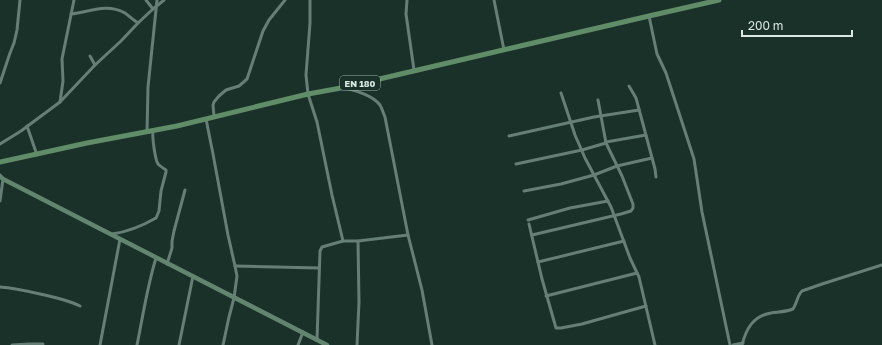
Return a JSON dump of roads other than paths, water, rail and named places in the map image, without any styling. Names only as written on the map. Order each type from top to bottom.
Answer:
[{"type":"main road","name":"EN 180","points":[[0,162],[206,119],[308,94],[341,88],[719,0]]},
{"type":"street","points":[[0,83],[16,36],[20,0]]},
{"type":"street","points":[[60,102],[63,82],[62,59],[74,0]]},
{"type":"street","points":[[146,0],[152,9]]},
{"type":"street","points":[[146,132],[148,87],[157,0]]},
{"type":"street","points":[[0,144],[60,102],[152,9],[164,0]]},
{"type":"street","points":[[214,116],[213,105],[219,96],[226,90],[239,86],[249,76],[263,31],[275,11],[285,0]]},
{"type":"street","points":[[310,0],[310,24],[306,75],[308,94],[317,122],[343,241]]},
{"type":"street","points":[[407,0],[406,14],[414,70]]},
{"type":"street","points":[[494,0],[504,50]]},
{"type":"street","points":[[71,14],[108,8],[123,12],[138,23]]},
{"type":"street","points":[[649,16],[657,54],[666,73],[694,159],[702,212],[730,345]]},
{"type":"street","points":[[90,56],[95,65]]},
{"type":"street","points":[[629,86],[636,98],[640,110],[656,177]]},
{"type":"street","points":[[341,88],[362,94],[377,102],[381,106],[385,117],[408,235],[422,290],[432,345]]},
{"type":"street","points":[[561,93],[570,122],[614,215],[630,258],[639,277],[655,345]]},
{"type":"street","points":[[532,235],[621,214],[631,211],[633,208],[633,204],[606,142],[598,100]]},
{"type":"street","points":[[509,136],[601,115],[640,110]]},
{"type":"street","points":[[206,119],[237,276],[234,298],[223,345]]},
{"type":"street","points":[[27,126],[37,155]]},
{"type":"street","points":[[110,234],[140,227],[156,218],[166,172],[164,168],[156,161],[152,138],[153,130]]},
{"type":"street","points":[[516,164],[582,150],[606,142],[646,135]]},
{"type":"street","points":[[524,191],[561,184],[594,175],[617,166],[652,158]]},
{"type":"street","points":[[0,201],[2,178],[327,345]]},
{"type":"street","points":[[167,264],[185,190]]},
{"type":"street","points":[[528,220],[570,208],[608,202]]},
{"type":"street","points":[[529,224],[546,296],[555,327],[557,329],[582,324],[646,306]]},
{"type":"street","points":[[317,340],[319,268],[320,251],[322,247],[343,241],[358,241],[408,235]]},
{"type":"street","points":[[100,345],[120,239]]},
{"type":"street","points":[[357,345],[359,302],[358,241]]},
{"type":"street","points":[[538,262],[624,241]]},
{"type":"street","points":[[137,345],[156,258]]},
{"type":"street","points":[[733,345],[742,344],[749,326],[761,316],[793,309],[802,291],[882,265]]},
{"type":"street","points":[[235,266],[319,268]]},
{"type":"street","points":[[546,296],[637,273]]},
{"type":"street","points":[[179,345],[193,276]]},
{"type":"street","points":[[0,287],[53,297],[80,306]]},
{"type":"street","points":[[298,345],[303,332]]},
{"type":"street","points":[[12,345],[43,344]]}]
